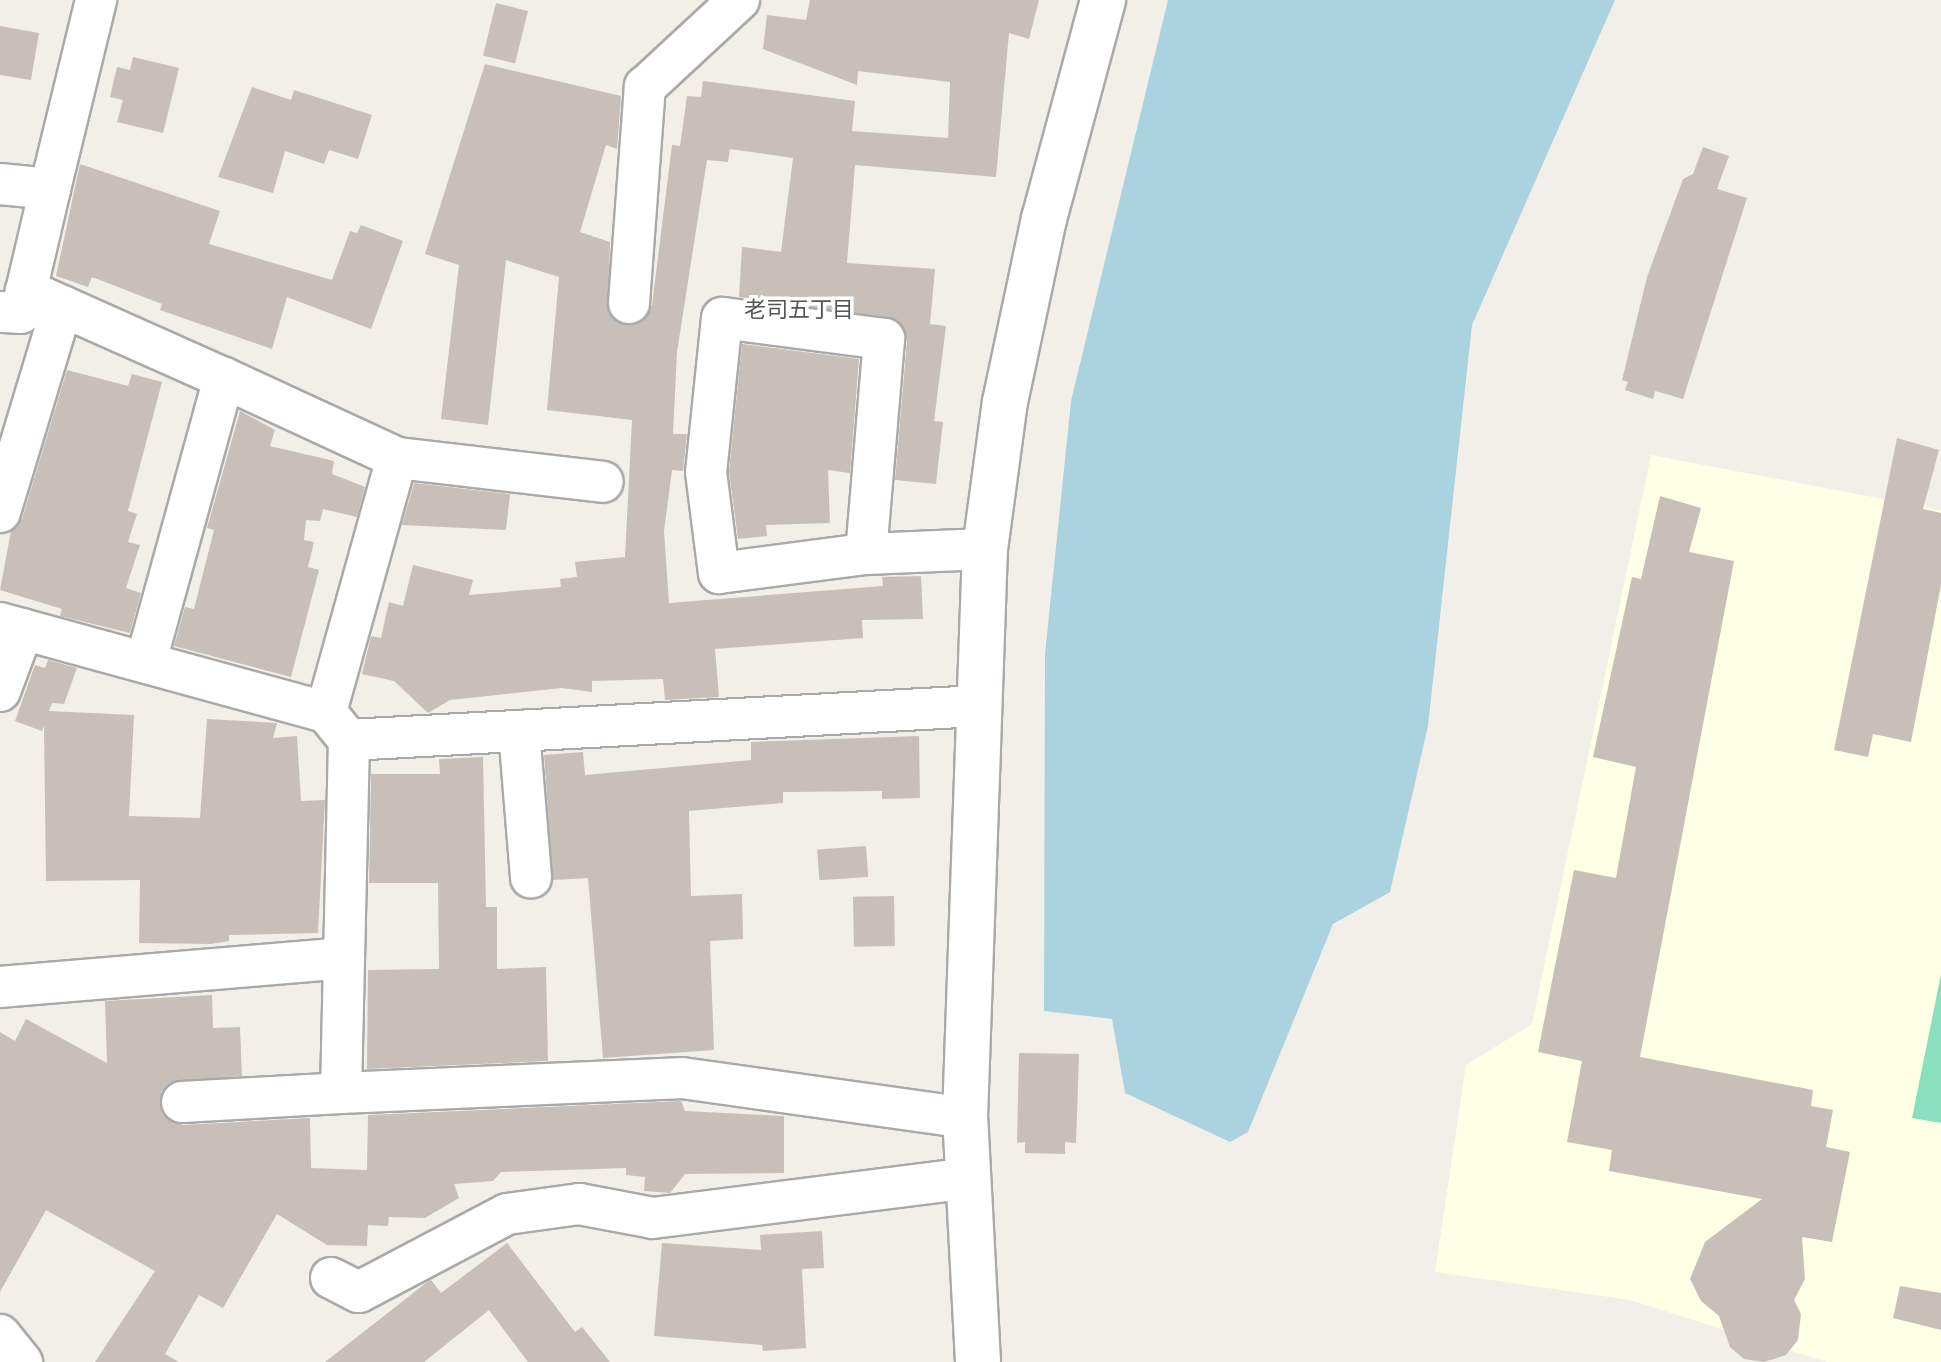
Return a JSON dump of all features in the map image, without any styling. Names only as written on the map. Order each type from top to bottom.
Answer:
[{"type":"street","points":[[629,303],[645,87],[739,0]]},
{"type":"street","points":[[978,1362],[965,1118],[985,549],[1005,402],[1044,219],[1103,0]]},
{"type":"street","points":[[93,1],[50,189],[13,301],[62,306],[397,458],[603,482]]},
{"type":"street","points":[[0,184],[50,189]]},
{"type":"street","points":[[0,512],[62,306]]},
{"type":"street","points":[[866,554],[884,339],[722,318],[706,472],[719,573],[866,554],[985,549]]},
{"type":"street","points":[[146,662],[224,378]]},
{"type":"street","points":[[341,1093],[344,958],[338,726],[397,458]]},
{"type":"street","points":[[0,691],[12,626],[146,662],[338,726],[519,731],[979,706]]},
{"type":"street","points":[[519,731],[531,878]]},
{"type":"street","points":[[0,987],[344,958]]},
{"type":"street","points":[[182,1102],[682,1078],[965,1118]]},
{"type":"street","points":[[331,1278],[359,1292],[507,1214],[579,1204],[653,1218],[968,1178]]},
{"type":"street","points":[[0,1335],[22,1362]]},
{"type":"shaded area","points":[[1651,455],[1941,510],[1941,1362],[1827,1362],[1630,1300],[1435,1272],[1466,1065],[1532,1024]]},
{"type":"green space","points":[[1941,974],[1941,1123],[1912,1118]]},
{"type":"water","points":[[1168,0],[1615,0],[1472,325],[1428,726],[1390,892],[1333,924],[1248,1132],[1230,1142],[1125,1093],[1112,1019],[1044,1011],[1045,654],[1071,401]]},
{"type":"building","points":[[810,0],[1039,0],[1029,39],[1009,33],[996,177],[855,165],[847,263],[935,269],[930,324],[946,326],[934,421],[943,422],[936,484],[895,480],[907,341],[898,321],[739,297],[742,247],[781,252],[793,158],[730,149],[728,162],[707,160],[677,352],[673,434],[687,434],[683,471],[672,470],[664,531],[669,603],[883,586],[882,577],[921,576],[923,619],[862,620],[863,638],[715,649],[719,697],[665,700],[663,679],[592,681],[592,692],[562,688],[450,700],[428,713],[394,681],[362,674],[371,636],[381,638],[389,602],[403,606],[413,565],[473,580],[469,595],[561,587],[560,579],[577,577],[575,562],[625,557],[632,420],[547,410],[559,277],[506,260],[488,425],[441,419],[459,265],[425,254],[485,64],[621,96],[617,149],[606,145],[580,232],[610,242],[608,312],[617,322],[638,324],[652,305],[672,145],[680,146],[687,96],[701,97],[703,81],[855,101],[852,131],[948,138],[950,82],[858,71],[857,85],[763,49],[767,15],[806,20]]},
{"type":"building","points":[[496,3],[528,11],[515,63],[483,55]]},
{"type":"building","points":[[0,26],[39,33],[31,80],[0,75]]},
{"type":"building","points":[[133,57],[179,68],[163,133],[117,122],[123,100],[110,97],[117,67],[130,70]]},
{"type":"building","points":[[252,87],[291,100],[294,90],[372,115],[358,159],[329,150],[324,164],[285,151],[273,193],[218,177]]},
{"type":"building","points":[[1703,147],[1729,156],[1717,189],[1747,198],[1683,399],[1655,391],[1653,399],[1625,390],[1628,382],[1622,380],[1647,277],[1683,179],[1693,174]]},
{"type":"building","points":[[80,164],[220,211],[209,244],[332,280],[350,231],[357,233],[361,225],[403,241],[371,329],[287,297],[272,349],[160,310],[162,304],[92,277],[88,287],[56,276]]},
{"type":"building","points":[[742,344],[859,359],[850,473],[828,470],[830,523],[766,525],[767,536],[738,539],[729,472]]},
{"type":"building","points":[[67,370],[128,386],[132,374],[162,382],[128,511],[137,514],[128,542],[140,545],[126,588],[141,593],[130,633],[60,616],[62,609],[0,590],[11,531],[22,519]]},
{"type":"building","points":[[240,411],[275,430],[270,446],[334,461],[332,474],[365,487],[357,517],[323,509],[320,521],[306,520],[304,540],[314,542],[308,567],[319,570],[291,677],[174,646],[185,607],[194,609],[214,530],[207,528]]},
{"type":"building","points":[[1897,438],[1939,450],[1923,509],[1941,513],[1941,585],[1911,742],[1873,734],[1868,757],[1834,750]]},
{"type":"building","points":[[414,483],[510,494],[506,530],[402,525]]},
{"type":"building","points":[[1660,496],[1701,508],[1689,552],[1734,561],[1640,1057],[1813,1090],[1811,1106],[1833,1110],[1826,1147],[1850,1152],[1832,1242],[1802,1237],[1805,1279],[1794,1300],[1801,1314],[1798,1340],[1786,1355],[1764,1362],[1744,1359],[1730,1347],[1719,1316],[1701,1301],[1690,1279],[1705,1242],[1762,1199],[1609,1171],[1612,1150],[1567,1142],[1582,1061],[1538,1052],[1574,870],[1616,878],[1636,767],[1593,757],[1632,577],[1641,579]]},
{"type":"building","points":[[48,660],[77,668],[64,704],[52,703],[49,711],[134,715],[129,816],[200,818],[207,719],[277,723],[273,738],[297,736],[301,801],[325,800],[318,933],[229,935],[229,941],[211,944],[139,943],[140,880],[46,881],[44,726],[42,731],[15,721],[35,665],[45,668]]},
{"type":"building","points":[[919,736],[920,798],[882,799],[882,791],[783,792],[783,803],[689,811],[691,896],[742,894],[743,939],[710,941],[714,1050],[603,1058],[588,878],[553,880],[544,755],[583,752],[585,775],[751,760],[751,742]]},
{"type":"building","points":[[483,757],[486,907],[497,907],[497,969],[546,967],[548,1061],[367,1069],[368,970],[439,969],[438,883],[369,883],[371,774],[440,774],[439,759]]},
{"type":"building","points":[[866,846],[868,877],[819,880],[817,849]]},
{"type":"building","points":[[894,896],[895,946],[854,947],[853,897]]},
{"type":"building","points":[[212,995],[213,1028],[240,1027],[242,1076],[170,1082],[161,1092],[162,1114],[183,1125],[310,1118],[311,1168],[367,1170],[368,1115],[681,1101],[685,1111],[784,1116],[784,1173],[685,1174],[670,1193],[644,1191],[645,1177],[626,1175],[626,1168],[501,1172],[493,1181],[454,1184],[459,1198],[425,1218],[389,1217],[388,1226],[368,1225],[367,1246],[327,1245],[277,1214],[223,1308],[199,1295],[165,1354],[179,1362],[95,1362],[155,1271],[46,1210],[0,1292],[0,1032],[15,1041],[26,1019],[107,1063],[105,1001]]},
{"type":"building","points":[[1019,1053],[1079,1054],[1076,1143],[1065,1142],[1065,1154],[1025,1153],[1025,1142],[1017,1143]]},
{"type":"building","points":[[822,1231],[824,1268],[802,1269],[806,1348],[763,1351],[762,1345],[654,1336],[662,1243],[761,1250],[760,1235]]},
{"type":"building","points":[[507,1243],[575,1332],[582,1327],[610,1362],[528,1362],[489,1310],[424,1362],[325,1362],[426,1283],[431,1280],[441,1293]]},
{"type":"building","points":[[1900,1286],[1941,1293],[1941,1330],[1893,1318]]},
{"type":"district","name":"老司五丁目","points":[[799,310]]}]
